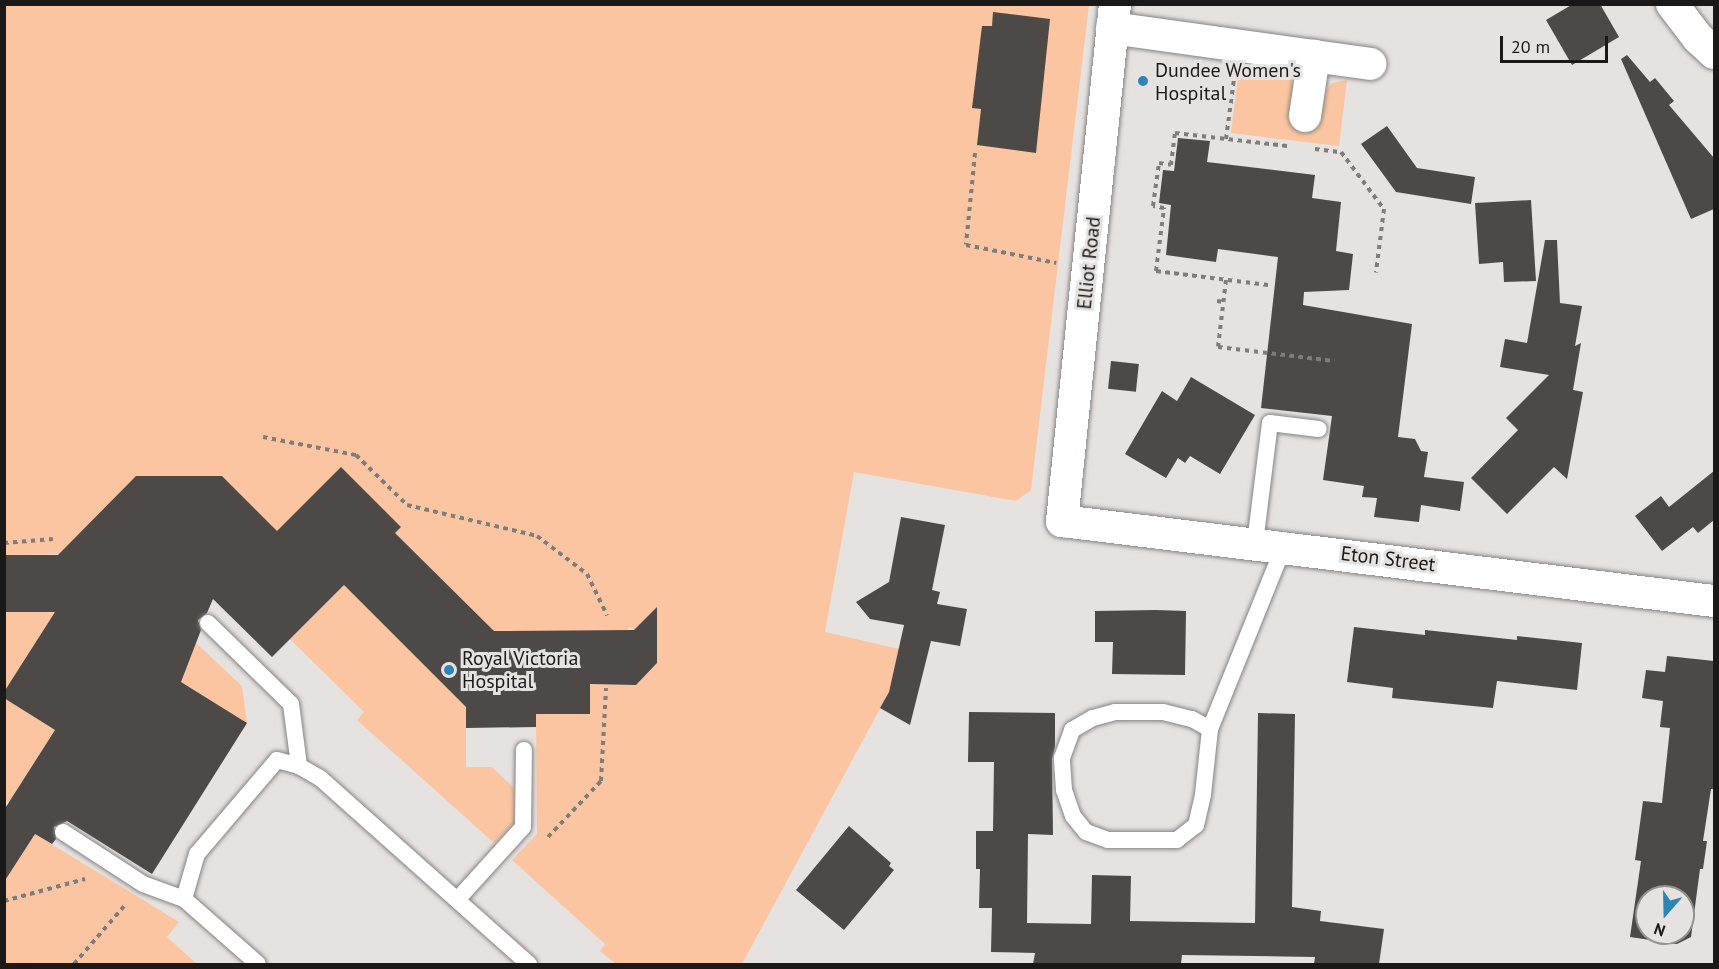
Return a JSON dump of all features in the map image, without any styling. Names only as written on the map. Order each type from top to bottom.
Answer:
[{"type":"street","points":[[1672,4],[1698,38],[1714,53]]},
{"type":"street","points":[[1113,16],[1314,56],[1371,64]]},
{"type":"street","name":"Elliot Road","points":[[1062,521],[1113,16]]},
{"type":"street","points":[[1305,116],[1314,56]]},
{"type":"street","name":"Eton Street","points":[[1062,521],[1269,544],[1714,602]]},
{"type":"lane","points":[[1210,729],[1192,719],[1163,712],[1115,712],[1093,718],[1072,730],[1062,758],[1064,790],[1073,816],[1086,832],[1108,840],[1177,840],[1196,825],[1203,795],[1210,729],[1269,544],[1270,423],[1319,429]]},
{"type":"lane","points":[[208,622],[291,704],[299,766]]},
{"type":"lane","points":[[457,900],[524,827],[524,750]]},
{"type":"lane","points":[[184,899],[197,854],[277,760],[299,766],[320,778],[529,964]]},
{"type":"lane","points":[[63,832],[143,884],[184,899],[258,964]]},
{"type":"path","points":[[1226,139],[1235,70]]},
{"type":"path","points":[[1268,285],[1156,271],[1164,208],[1153,206],[1159,163],[1171,165],[1175,133],[1295,147]]},
{"type":"path","points":[[1307,148],[1341,152],[1384,209],[1376,272]]},
{"type":"path","points":[[975,153],[966,245],[1089,268]]},
{"type":"path","points":[[1226,280],[1218,347],[1334,361]]},
{"type":"path","points":[[1217,301],[1224,302]]},
{"type":"path","points":[[263,437],[356,455],[407,505],[537,536],[588,574],[607,615]]},
{"type":"path","points":[[4,543],[53,539]]},
{"type":"path","points":[[546,840],[601,782],[606,688]]},
{"type":"path","points":[[4,901],[120,870]]},
{"type":"path","points":[[74,964],[143,884]]},
{"type":"shaded area","points":[[4,5],[1089,5],[1031,490],[1016,501],[854,472],[825,632],[899,649],[889,692],[742,964],[616,964],[600,951],[605,944],[512,860],[537,834],[536,714],[590,714],[590,684],[636,685],[657,663],[657,628],[648,617],[634,630],[630,627],[620,638],[494,631],[395,533],[401,527],[277,531],[70,554],[5,555]]},
{"type":"shaded area","points":[[1240,62],[1281,69],[1291,78],[1294,91],[1292,117],[1321,121],[1324,93],[1332,83],[1347,80],[1339,146],[1231,133]]},
{"type":"shaded area","points":[[344,585],[466,707],[466,767],[492,767],[514,788],[514,823],[494,843],[357,720],[364,712],[290,639]]},
{"type":"shaded area","points":[[130,611],[5,692],[5,612]]},
{"type":"shaded area","points":[[196,643],[242,686],[247,723],[143,658]]},
{"type":"shaded area","points":[[5,698],[55,730],[17,789],[26,812],[5,800]]},
{"type":"shaded area","points":[[35,834],[179,922],[167,937],[197,964],[5,964],[4,882]]},
{"type":"building","points":[[1573,4],[1600,4],[1619,37],[1572,65],[1546,20]]},
{"type":"building","points":[[993,12],[1050,19],[1036,153],[977,145],[981,109],[972,108],[982,26],[992,26]]},
{"type":"building","points":[[1627,55],[1650,82],[1655,78],[1674,101],[1669,105],[1714,158],[1714,209],[1691,219],[1621,59]]},
{"type":"building","points":[[1387,126],[1417,168],[1475,177],[1471,204],[1396,192],[1361,144]]},
{"type":"building","points":[[1178,138],[1210,141],[1207,162],[1315,175],[1312,198],[1341,202],[1336,251],[1353,254],[1349,290],[1304,292],[1303,305],[1412,324],[1398,437],[1415,439],[1421,451],[1428,452],[1424,477],[1464,482],[1460,511],[1421,505],[1419,522],[1374,517],[1377,498],[1362,497],[1364,486],[1323,480],[1332,416],[1261,408],[1278,257],[1218,249],[1216,262],[1166,255],[1171,205],[1159,203],[1163,170],[1174,171]]},
{"type":"building","points":[[1531,200],[1536,281],[1504,282],[1503,262],[1479,264],[1475,203]]},
{"type":"building","points":[[1545,240],[1557,240],[1560,303],[1582,306],[1575,346],[1581,343],[1573,390],[1583,392],[1567,479],[1554,467],[1507,514],[1471,478],[1518,430],[1506,418],[1549,375],[1500,367],[1505,339],[1527,343]]},
{"type":"building","points":[[1111,361],[1139,364],[1136,392],[1108,389]]},
{"type":"building","points":[[1191,377],[1255,415],[1220,474],[1190,456],[1185,463],[1178,458],[1166,478],[1125,454],[1162,391],[1177,401]]},
{"type":"building","points":[[341,467],[401,527],[395,533],[494,631],[634,630],[657,607],[657,663],[636,685],[590,684],[590,714],[536,714],[536,727],[466,728],[466,707],[344,585],[272,657],[213,599],[207,613],[198,620],[201,630],[181,682],[247,723],[152,874],[67,821],[54,827],[56,839],[52,844],[35,834],[4,882],[4,810],[55,730],[4,698],[4,692],[55,612],[4,612],[4,555],[58,555],[136,476],[222,476],[277,531]]},
{"type":"building","points":[[1714,471],[1714,520],[1698,533],[1693,527],[1662,551],[1635,516],[1661,496],[1669,507]]},
{"type":"building","points":[[901,517],[945,525],[932,590],[940,592],[937,604],[967,609],[960,646],[931,641],[910,725],[880,708],[889,692],[904,625],[870,619],[856,602],[889,582]]},
{"type":"building","points":[[1095,611],[1186,611],[1185,675],[1112,674],[1113,642],[1095,642]]},
{"type":"building","points":[[1354,627],[1425,635],[1425,630],[1517,640],[1517,636],[1582,643],[1577,690],[1497,681],[1493,708],[1392,698],[1393,688],[1347,682]]},
{"type":"building","points":[[1667,656],[1714,661],[1714,789],[1711,789],[1703,841],[1707,841],[1703,869],[1700,869],[1695,907],[1695,885],[1638,885],[1641,861],[1635,860],[1643,801],[1662,803],[1670,728],[1660,727],[1663,701],[1642,698],[1646,670],[1665,672]]},
{"type":"building","points":[[969,712],[1055,713],[1055,747],[1052,759],[1053,835],[1028,834],[1027,923],[1091,924],[1092,875],[1131,876],[1130,921],[1255,923],[1258,713],[1295,714],[1292,907],[1321,911],[1320,921],[1384,929],[1379,964],[1314,964],[1315,957],[1182,955],[1181,964],[1033,964],[1035,953],[991,952],[992,908],[979,908],[980,869],[976,869],[976,831],[993,831],[994,762],[968,762]]},
{"type":"building","points":[[849,826],[891,863],[889,866],[894,870],[844,930],[796,890]]},
{"type":"building","points":[[1635,902],[1635,938],[1630,937]]},
{"type":"place","name":"Dundee Women's Hospital","points":[[1143,81]]},
{"type":"place","name":"Royal Victoria Hospital","points":[[449,670]]}]
